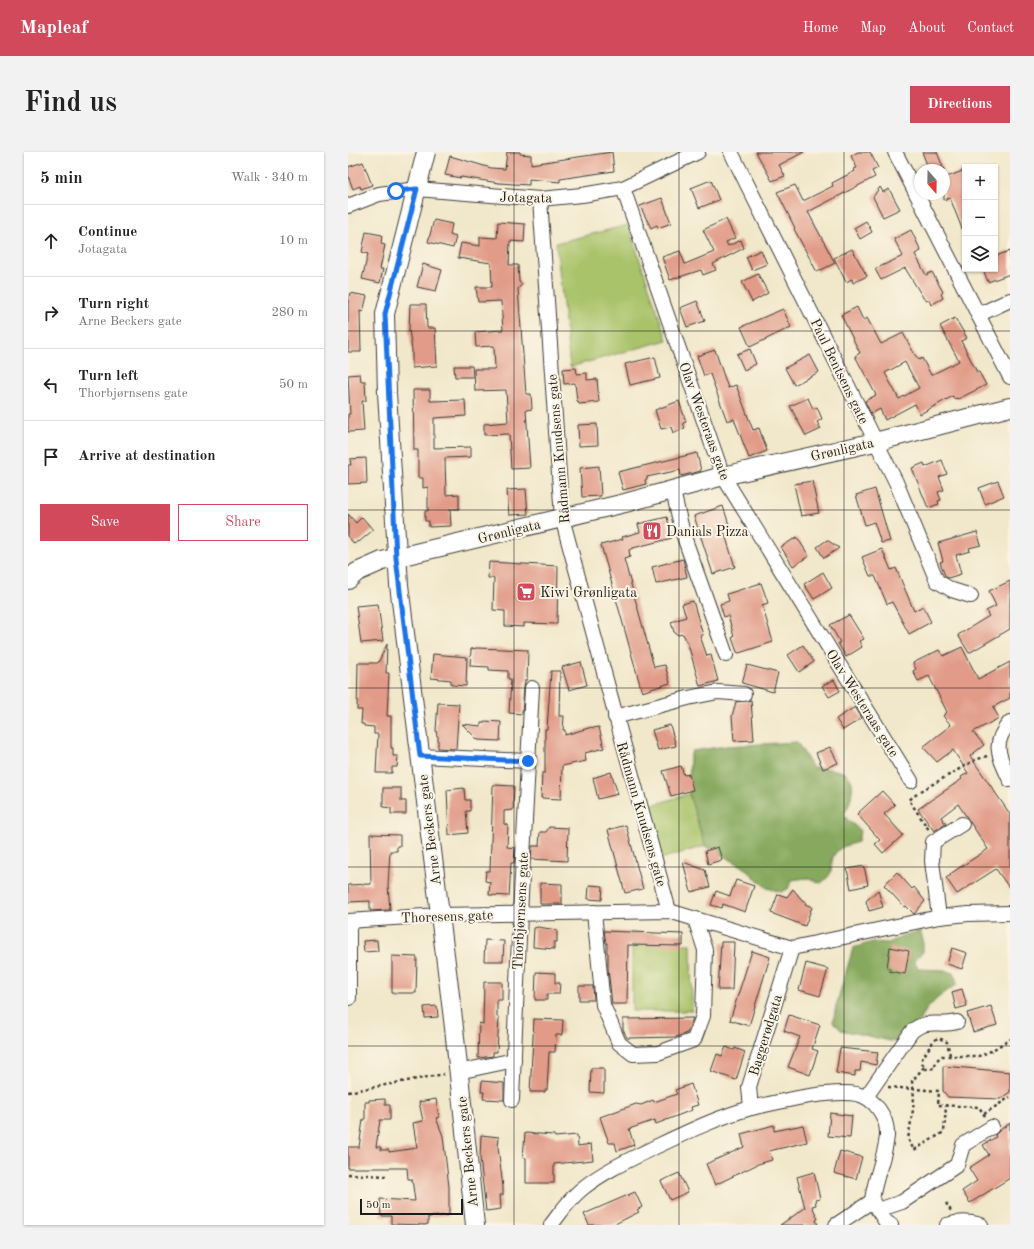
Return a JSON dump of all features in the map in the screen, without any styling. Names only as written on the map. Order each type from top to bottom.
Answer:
[{"type":"main road","name":"Arne Beckers gate","points":[[426,152],[385,314],[388,401],[396,558],[475,1225]]},
{"type":"main road","name":"Grønligata","points":[[348,580],[357,572],[382,561],[562,518],[723,476],[875,442],[1010,408]]},
{"type":"street","name":"Jotagata","points":[[348,206],[379,194],[417,189],[540,199],[582,195],[622,188],[698,152]]},
{"type":"street","name":"Paul Bentsens gate","points":[[731,152],[896,482],[937,581],[952,590],[971,596]]},
{"type":"street","points":[[895,152],[1010,377]]},
{"type":"street","name":"Olav Westeraas gate","points":[[622,188],[723,476],[911,781]]},
{"type":"street","name":"Rådmann Knudsens gate","points":[[540,199],[562,518],[669,911]]},
{"type":"street","points":[[978,315],[1010,300]]},
{"type":"street","points":[[673,490],[682,534],[714,618],[726,655]]},
{"type":"street","name":"Thorbjørnsens gate","points":[[512,1100],[532,688]]},
{"type":"street","points":[[615,717],[688,698],[718,692],[744,694]]},
{"type":"street","points":[[1010,722],[1000,734],[999,753],[1010,780]]},
{"type":"street","points":[[420,756],[528,761]]},
{"type":"street","points":[[938,917],[932,861],[933,842],[962,824]]},
{"type":"street","name":"Thoresens gate","points":[[349,998],[349,921],[439,915],[669,911],[792,948]]},
{"type":"street","points":[[594,912],[603,1005],[619,1043],[634,1054],[658,1053],[694,1040],[703,1016],[706,950],[695,919]]},
{"type":"street","points":[[792,948],[938,917],[968,914],[1010,913]]},
{"type":"street","name":"Baggerødgata","points":[[751,1108],[749,1087],[792,948]]},
{"type":"street","points":[[551,1225],[563,1208],[582,1189],[619,1165],[700,1125],[727,1114],[751,1108],[818,1096],[870,1092],[912,1031],[918,1026],[927,1023],[947,1025],[957,1022]]},
{"type":"street","points":[[458,1072],[514,1060]]},
{"type":"street","points":[[870,1092],[886,1126],[885,1148],[873,1187],[875,1206],[886,1222],[891,1225]]},
{"type":"street","points":[[836,1225],[875,1206],[902,1202],[957,1165],[963,1145],[992,1127]]},
{"type":"street","points":[[947,1225],[957,1222],[972,1222],[981,1225]]},
{"type":"path","points":[[933,842],[927,826],[909,800],[975,760],[999,753]]},
{"type":"path","points":[[950,1055],[949,1047],[943,1039],[934,1040],[922,1059],[924,1067],[930,1070],[934,1068],[937,1060],[942,1056],[979,1056],[991,1051],[1010,1039]]},
{"type":"path","points":[[924,1067],[913,1078],[912,1088],[914,1110],[908,1139],[914,1150],[944,1132],[946,1106]]},
{"type":"path","points":[[348,1092],[458,1072]]},
{"type":"path","points":[[870,1092],[912,1088],[939,1091],[938,1105],[979,1107],[992,1127]]},
{"type":"path","points":[[984,1114],[1010,1097]]},
{"type":"path","points":[[348,1174],[386,1176]]},
{"type":"green space","points":[[628,225],[667,340],[570,367],[556,243]]},
{"type":"green space","points":[[797,742],[813,768],[840,771],[850,778],[852,783],[852,794],[844,814],[847,819],[860,831],[858,842],[844,846],[837,851],[832,860],[830,875],[821,883],[806,878],[792,880],[788,889],[781,892],[767,888],[742,866],[705,846],[689,794],[690,757],[692,751],[726,746]]},
{"type":"green space","points":[[689,794],[705,846],[660,859],[645,807]]},
{"type":"green space","points":[[920,931],[923,940],[923,952],[914,961],[918,969],[944,970],[955,974],[957,985],[933,1002],[918,1023],[909,1041],[895,1042],[841,1030],[833,1022],[836,1006],[853,948],[872,942],[889,943],[901,936]]},
{"type":"green space","points":[[632,944],[691,944],[692,1011],[632,1011]]},
{"type":"building","points":[[507,152],[520,152],[520,154],[531,155],[531,164],[612,152],[614,171],[560,179],[560,182],[529,179],[529,185],[499,183],[445,175],[450,156],[491,168],[505,169]]},
{"type":"building","points":[[756,152],[804,152],[779,165],[785,176],[772,181]]},
{"type":"building","points":[[858,152],[870,152],[878,168],[872,171],[875,177],[808,212],[835,263],[817,272],[794,229],[795,228],[777,192],[795,185],[803,201],[833,186],[832,183],[855,171],[854,169],[857,168],[851,156]]},
{"type":"building","points":[[922,152],[937,152],[942,164],[927,164]]},
{"type":"building","points":[[363,162],[372,185],[361,189],[360,186],[353,189],[348,176],[348,167]]},
{"type":"building","points":[[962,171],[962,229],[950,198],[950,176]]},
{"type":"building","points":[[711,180],[719,200],[699,208],[691,188]]},
{"type":"building","points":[[880,187],[883,192],[889,189],[900,209],[883,217],[873,197]]},
{"type":"building","points":[[662,198],[671,223],[658,228],[657,225],[651,228],[640,206]]},
{"type":"building","points":[[726,219],[735,238],[726,242],[728,246],[741,240],[744,248],[713,264],[716,270],[703,275],[701,270],[670,280],[662,257],[680,251],[685,264],[714,252],[703,230]]},
{"type":"building","points":[[434,220],[452,224],[450,235],[456,237],[453,248],[428,242]]},
{"type":"building","points":[[866,221],[872,232],[860,239],[854,228]]},
{"type":"building","points":[[498,222],[525,224],[524,242],[510,241],[509,265],[518,265],[519,282],[522,284],[518,289],[526,394],[531,394],[532,409],[526,410],[530,468],[511,469],[509,434],[484,435],[484,424],[508,422],[506,390],[475,391],[474,369],[495,369],[494,346],[476,347],[475,332],[503,330],[501,301],[478,302],[476,287],[492,287],[491,263],[458,258],[461,243],[480,246],[480,237],[497,238]]},
{"type":"building","points":[[911,230],[921,251],[915,254],[926,275],[932,272],[943,292],[941,294],[943,298],[931,305],[929,300],[927,301],[924,299],[905,268],[881,280],[875,269],[903,256],[894,239]]},
{"type":"building","points":[[366,232],[382,235],[381,244],[385,245],[380,269],[383,269],[380,283],[362,279],[368,254],[362,252]]},
{"type":"building","points":[[852,249],[867,276],[853,283],[852,279],[846,282],[834,258]]},
{"type":"building","points":[[761,250],[767,264],[752,270],[746,257]]},
{"type":"building","points":[[1010,251],[1010,274],[988,282],[984,272],[998,272],[998,255]]},
{"type":"building","points":[[423,264],[442,270],[436,291],[417,287]]},
{"type":"building","points":[[758,274],[768,293],[752,302],[742,282]]},
{"type":"building","points":[[350,293],[367,296],[363,312],[360,311],[361,352],[348,352],[348,303]]},
{"type":"building","points":[[697,301],[705,321],[687,327],[680,308]]},
{"type":"building","points":[[410,304],[426,304],[427,328],[435,328],[437,366],[412,368],[412,350],[409,330]]},
{"type":"building","points":[[857,307],[863,320],[867,318],[881,344],[903,333],[915,355],[919,360],[922,358],[931,375],[959,361],[940,326],[955,318],[967,338],[961,341],[977,372],[979,372],[986,385],[958,399],[954,399],[953,396],[920,414],[915,404],[885,420],[880,409],[871,414],[865,401],[876,395],[855,356],[860,353],[841,315]],"holes":[[[905,362],[919,388],[899,399],[885,373]]]},
{"type":"building","points":[[783,309],[791,327],[750,347],[741,327]]},
{"type":"building","points":[[750,349],[756,364],[744,370],[737,354]]},
{"type":"building","points":[[715,350],[728,388],[736,385],[753,430],[759,428],[767,451],[749,458],[734,419],[727,421],[710,374],[704,376],[697,356]]},
{"type":"building","points":[[810,355],[819,372],[794,385],[785,368]]},
{"type":"building","points":[[655,357],[660,378],[630,385],[625,364]]},
{"type":"building","points":[[454,366],[472,366],[473,377],[455,377]]},
{"type":"building","points":[[576,368],[577,374],[587,373],[587,380],[597,379],[599,402],[579,404],[577,401],[575,383],[564,384],[563,369]]},
{"type":"building","points":[[360,374],[361,381],[365,381],[366,401],[362,401],[364,431],[348,432],[348,414],[350,414],[348,375]]},
{"type":"building","points":[[413,390],[430,390],[430,401],[465,400],[466,416],[434,418],[434,448],[471,447],[471,457],[445,458],[446,495],[459,494],[459,509],[450,509],[451,526],[429,527],[429,521],[425,521],[425,511],[428,511],[428,487],[423,488],[423,478],[418,478],[418,450],[414,450]]},
{"type":"building","points":[[808,398],[813,409],[817,407],[822,419],[817,422],[821,429],[806,436],[790,406]]},
{"type":"building","points":[[679,401],[686,422],[683,423],[685,428],[673,433],[671,427],[661,429],[655,410]]},
{"type":"building","points":[[597,424],[598,445],[579,446],[578,425]]},
{"type":"building","points":[[697,453],[701,471],[681,476],[680,470],[647,477],[645,480],[646,484],[623,490],[618,472]]},
{"type":"building","points":[[366,458],[367,483],[348,484],[348,465],[351,465],[350,459]]},
{"type":"building","points":[[942,460],[947,474],[939,477],[944,490],[938,492],[941,500],[938,501],[939,504],[928,508],[912,468],[924,463],[925,467]]},
{"type":"building","points":[[599,466],[601,496],[582,497],[580,468]]},
{"type":"building","points":[[812,481],[819,513],[801,516],[794,484]]},
{"type":"building","points":[[998,481],[1004,496],[985,504],[979,488]]},
{"type":"building","points":[[526,489],[528,514],[509,515],[507,490]]},
{"type":"building","points":[[875,489],[890,541],[881,543],[874,522],[865,525],[856,495]]},
{"type":"building","points":[[723,506],[730,528],[724,531],[735,567],[713,574],[694,516]]},
{"type":"building","points":[[348,514],[356,523],[362,517],[373,530],[359,542],[358,541],[354,544],[348,536]]},
{"type":"building","points":[[667,517],[672,538],[633,548],[629,550],[630,557],[624,559],[654,667],[665,665],[670,683],[642,692],[601,545],[623,539],[622,537],[640,532],[638,524]]},
{"type":"building","points":[[977,532],[981,545],[969,548],[970,551],[956,555],[961,574],[948,578],[945,576],[940,562],[943,561],[938,543]]},
{"type":"building","points":[[797,537],[809,556],[793,566],[781,547]]},
{"type":"building","points":[[827,540],[839,548],[824,558],[817,547]]},
{"type":"building","points":[[882,549],[891,570],[896,568],[914,611],[923,606],[931,622],[909,634],[892,602],[887,604],[875,576],[870,576],[862,557]]},
{"type":"building","points":[[683,559],[687,577],[656,584],[652,567]]},
{"type":"building","points":[[489,562],[558,566],[557,624],[524,623],[524,627],[505,626],[505,611],[493,610],[494,578],[488,578]]},
{"type":"building","points":[[823,572],[832,588],[814,599],[804,584]]},
{"type":"building","points":[[1010,581],[1010,629],[969,653],[958,635],[989,616],[986,611],[996,606],[989,591]]},
{"type":"building","points":[[761,583],[768,603],[762,605],[773,642],[739,653],[737,652],[732,638],[734,637],[728,615],[724,617],[720,604],[729,601],[727,594]]},
{"type":"building","points":[[693,601],[703,635],[700,636],[707,656],[711,655],[718,681],[700,686],[688,644],[683,634],[678,635],[674,632],[671,622],[686,617],[682,604]]},
{"type":"building","points":[[378,604],[383,641],[361,643],[356,606]]},
{"type":"building","points":[[849,615],[864,639],[859,641],[862,647],[846,657],[838,643],[840,642],[830,625]]},
{"type":"building","points":[[387,644],[386,673],[389,673],[387,716],[391,716],[391,748],[393,748],[393,756],[398,756],[397,767],[392,767],[392,773],[376,773],[378,734],[374,734],[374,727],[364,726],[364,724],[361,724],[362,710],[357,710],[358,663],[378,663]]},
{"type":"building","points":[[803,645],[814,662],[799,672],[788,655]]},
{"type":"building","points":[[962,647],[978,679],[1010,662],[1010,698],[993,707],[999,718],[973,732],[984,745],[970,756],[1010,814],[1010,889],[996,869],[957,894],[946,878],[988,849],[958,804],[941,817],[946,824],[934,831],[918,809],[962,779],[961,777],[968,773],[953,750],[937,762],[923,747],[951,725],[943,716],[947,712],[929,676],[918,681],[913,671],[916,669],[913,663],[939,650],[943,656]]},
{"type":"building","points":[[471,649],[528,650],[527,680],[525,680],[522,714],[509,713],[511,679],[508,679],[508,671],[489,670],[489,667],[470,666]]},
{"type":"building","points":[[433,654],[467,657],[466,686],[451,685],[451,680],[431,678]]},
{"type":"building","points":[[581,662],[587,685],[569,690],[562,667]]},
{"type":"building","points":[[747,665],[778,673],[773,692],[742,683]]},
{"type":"building","points":[[551,671],[560,671],[559,716],[564,716],[563,730],[565,730],[565,735],[592,727],[599,727],[604,748],[585,753],[586,761],[562,766],[561,799],[541,798],[542,773],[545,773],[545,729],[547,729]]},
{"type":"building","points":[[834,680],[840,691],[829,697],[822,686]]},
{"type":"building","points":[[751,700],[754,740],[734,741],[732,716],[736,702]]},
{"type":"building","points":[[438,703],[459,704],[456,749],[438,748],[438,736],[436,730]]},
{"type":"building","points":[[855,707],[862,718],[843,730],[836,719]]},
{"type":"building","points":[[484,721],[501,722],[500,741],[478,740],[462,724],[481,726],[481,723],[484,723]]},
{"type":"building","points":[[670,725],[676,746],[658,750],[652,730]]},
{"type":"building","points":[[830,747],[838,763],[823,769],[816,753]]},
{"type":"building","points":[[681,766],[684,775],[689,774],[693,790],[671,796],[663,771]]},
{"type":"building","points":[[611,772],[618,794],[598,799],[593,778]]},
{"type":"building","points":[[493,785],[514,786],[513,810],[504,811],[504,824],[508,825],[507,847],[515,848],[514,863],[511,863],[509,896],[489,895],[490,882],[485,881],[486,871],[490,871]]},
{"type":"building","points":[[383,788],[401,788],[401,801],[406,801],[406,814],[391,814],[391,808],[383,807]]},
{"type":"building","points":[[464,788],[465,800],[470,800],[470,811],[466,811],[468,833],[449,835],[447,790]]},
{"type":"building","points":[[882,791],[895,805],[884,814],[903,835],[883,853],[875,844],[880,840],[857,814]]},
{"type":"building","points":[[626,825],[643,889],[625,893],[608,830]]},
{"type":"building","points":[[549,827],[568,828],[567,861],[531,859],[532,846],[539,846],[540,832],[546,832]]},
{"type":"building","points":[[370,834],[400,835],[400,846],[397,846],[397,851],[390,851],[388,885],[390,910],[370,911],[370,901],[348,902],[348,885],[371,884]]},
{"type":"building","points":[[718,847],[722,860],[708,864],[705,851]]},
{"type":"building","points":[[683,862],[705,870],[710,887],[691,892]]},
{"type":"building","points":[[864,866],[868,885],[851,889],[847,869]]},
{"type":"building","points":[[897,872],[912,889],[914,887],[925,901],[914,914],[906,906],[904,907],[884,885]]},
{"type":"building","points":[[736,880],[754,886],[745,912],[723,904],[722,908],[711,905],[716,891],[730,896]]},
{"type":"building","points":[[540,883],[562,884],[562,904],[540,904]]},
{"type":"building","points":[[589,885],[603,886],[602,900],[588,899]]},
{"type":"building","points":[[793,889],[802,900],[806,902],[805,904],[812,907],[805,926],[771,913],[778,894],[787,897]]},
{"type":"building","points":[[878,890],[883,907],[869,911],[866,901]]},
{"type":"building","points":[[538,927],[557,930],[557,942],[554,942],[554,949],[533,947],[534,928]]},
{"type":"building","points":[[604,931],[683,934],[683,946],[628,945],[627,1004],[612,1004],[607,943]]},
{"type":"building","points":[[377,940],[378,951],[364,952],[363,941]]},
{"type":"building","points":[[485,940],[504,941],[503,961],[484,961]]},
{"type":"building","points":[[721,942],[734,942],[732,990],[718,990]]},
{"type":"building","points":[[890,947],[909,951],[905,974],[889,971],[890,969],[887,968]]},
{"type":"building","points":[[952,948],[967,953],[962,969],[947,964]]},
{"type":"building","points":[[752,951],[770,957],[749,1026],[730,1020]]},
{"type":"building","points":[[392,956],[417,957],[416,993],[392,993]]},
{"type":"building","points":[[806,963],[828,969],[820,996],[799,990]]},
{"type":"building","points":[[536,972],[555,973],[555,983],[560,983],[559,994],[547,994],[547,1000],[535,1000]]},
{"type":"building","points":[[484,982],[502,982],[502,1000],[497,1000],[497,1017],[499,1018],[497,1052],[493,1052],[493,1056],[478,1058],[479,1023],[483,1024]]},
{"type":"building","points":[[579,986],[593,986],[594,1000],[579,1000]]},
{"type":"building","points":[[962,989],[967,1006],[956,1009],[952,992]]},
{"type":"building","points":[[437,1006],[438,1017],[425,1018],[424,1007]]},
{"type":"building","points":[[991,1006],[997,1025],[973,1032],[967,1013]]},
{"type":"building","points":[[789,1015],[820,1025],[812,1049],[818,1051],[810,1075],[788,1067],[800,1037],[784,1031]]},
{"type":"building","points":[[693,1018],[687,1033],[676,1037],[627,1038],[623,1030],[623,1019]]},
{"type":"building","points":[[534,1019],[563,1020],[562,1035],[556,1035],[555,1052],[549,1052],[547,1090],[545,1090],[545,1092],[530,1092]]},
{"type":"building","points":[[726,1047],[734,1050],[735,1048],[745,1052],[736,1080],[711,1071],[717,1054],[722,1056]]},
{"type":"building","points":[[840,1048],[878,1052],[876,1065],[861,1062],[860,1071],[855,1071],[855,1076],[836,1073]]},
{"type":"building","points":[[943,1066],[1010,1072],[1010,1092],[1000,1099],[948,1097],[943,1091]]},
{"type":"building","points":[[591,1068],[604,1068],[604,1093],[590,1092]]},
{"type":"building","points":[[482,1081],[504,1083],[504,1100],[483,1099],[484,1092],[481,1092]]},
{"type":"building","points":[[691,1084],[698,1105],[691,1107],[692,1110],[656,1124],[655,1120],[629,1129],[634,1145],[617,1151],[615,1143],[609,1143],[600,1117],[636,1104],[641,1105],[653,1100],[654,1102],[677,1094],[675,1090]]},
{"type":"building","points":[[385,1099],[385,1105],[390,1105],[390,1120],[380,1120],[376,1147],[381,1147],[381,1150],[389,1150],[389,1152],[417,1148],[413,1123],[423,1121],[419,1102],[436,1099],[439,1117],[436,1118],[443,1136],[449,1187],[449,1215],[428,1217],[428,1224],[425,1225],[391,1224],[391,1216],[381,1216],[380,1199],[415,1201],[412,1179],[408,1179],[407,1168],[348,1168],[348,1147],[359,1147],[363,1120],[365,1120],[365,1102],[369,1102],[369,1100]]},
{"type":"building","points":[[830,1113],[852,1116],[850,1138],[828,1136]]},
{"type":"building","points":[[1010,1123],[1010,1178],[970,1203],[962,1191],[977,1181],[969,1168],[989,1155],[983,1145],[996,1137],[995,1135],[1000,1130]]},
{"type":"building","points":[[774,1125],[774,1131],[803,1125],[807,1142],[769,1151],[772,1160],[758,1164],[715,1185],[706,1164],[744,1147],[741,1134]]},
{"type":"building","points":[[525,1133],[554,1135],[555,1137],[577,1135],[578,1146],[591,1144],[593,1160],[554,1164],[554,1183],[526,1183],[526,1158],[523,1158]]},
{"type":"building","points":[[481,1135],[499,1137],[498,1147],[503,1187],[503,1195],[500,1195],[501,1209],[486,1211],[480,1158]]},
{"type":"building","points":[[840,1151],[862,1157],[856,1179],[834,1173]]},
{"type":"building","points":[[814,1172],[820,1199],[815,1200],[816,1205],[812,1206],[818,1219],[816,1220],[818,1225],[780,1225],[805,1208],[797,1177]]},
{"type":"building","points":[[679,1173],[688,1192],[670,1200],[661,1181]]},
{"type":"building","points":[[635,1192],[642,1207],[637,1210],[639,1212],[613,1225],[589,1225],[584,1214]]},
{"type":"place","name":"Danials Pizza","points":[[652,531]]},
{"type":"place","name":"Kiwi Grønligata","points":[[526,592]]},
{"type":"route","points":[[396,191],[417,189],[385,314],[387,393],[396,558],[404,635],[420,756],[528,761]]}]
